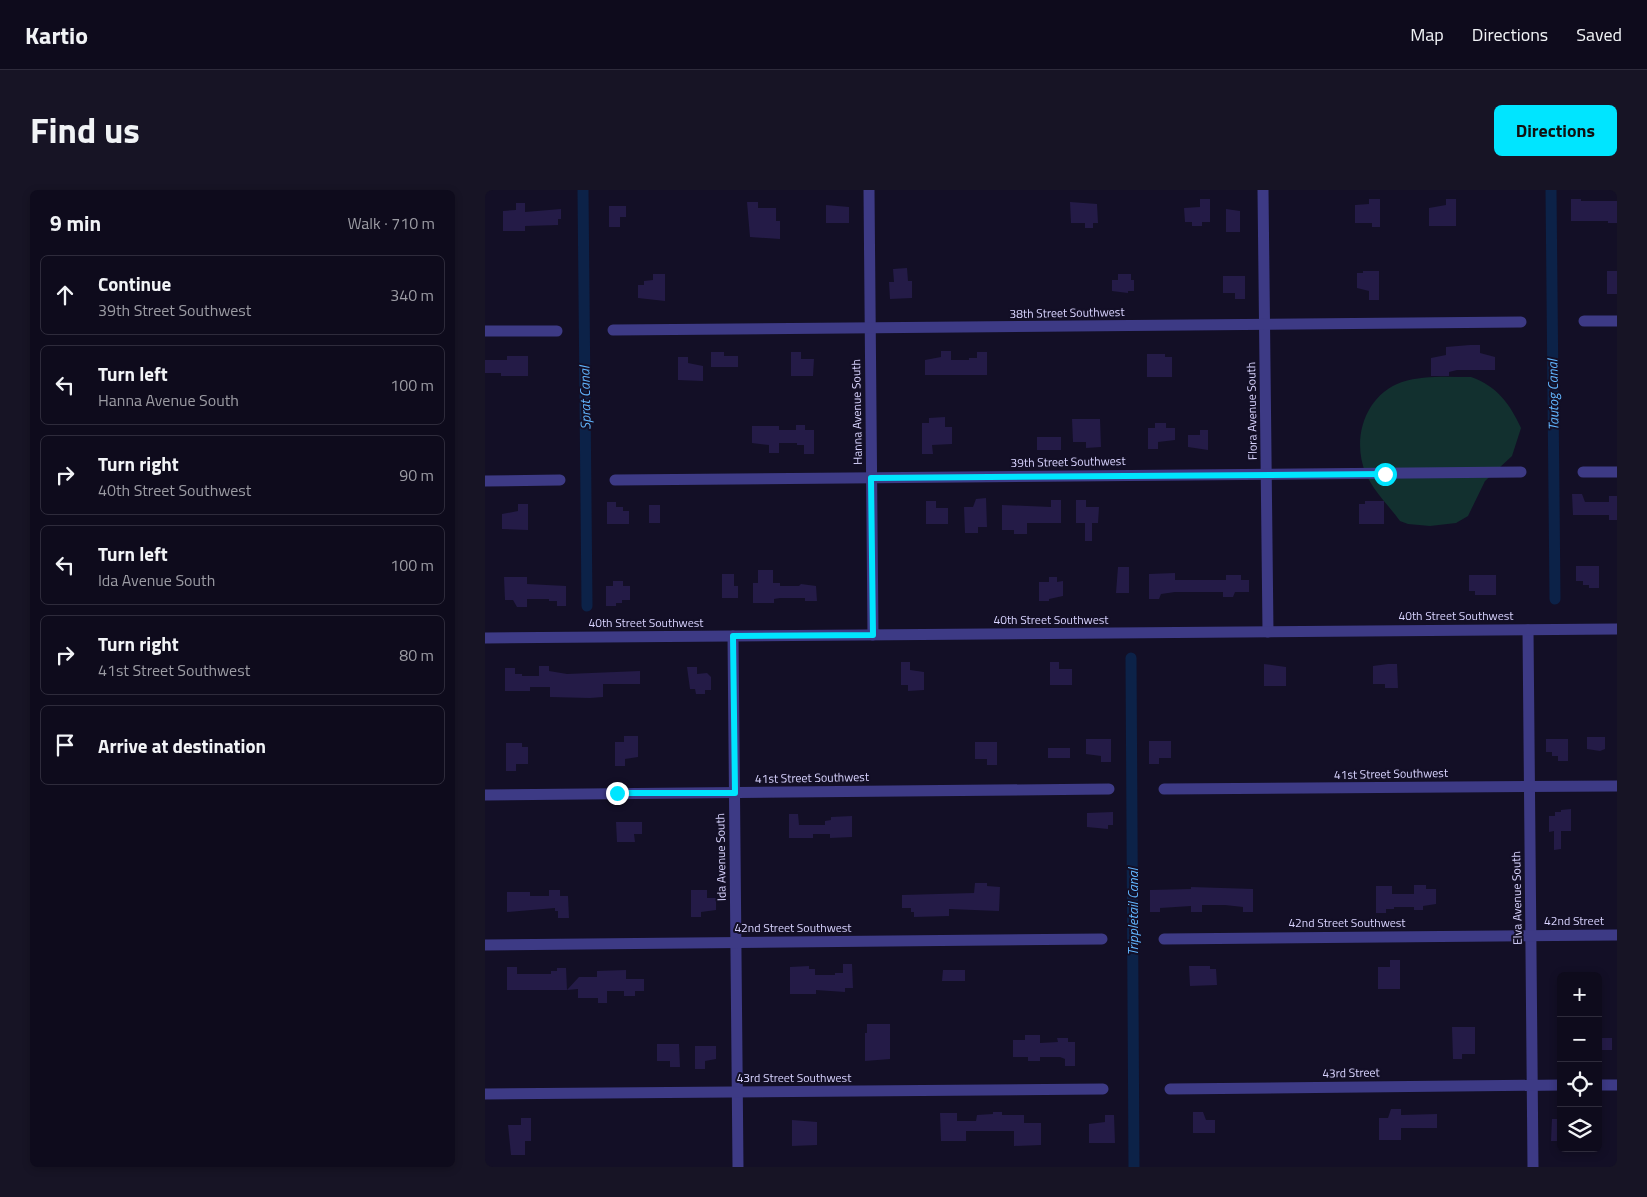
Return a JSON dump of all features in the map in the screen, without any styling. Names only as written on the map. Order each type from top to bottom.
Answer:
[{"type":"street","name":"Hanna Avenue South","points":[[869,190],[873,635]]},
{"type":"street","name":"Flora Avenue South","points":[[1263,190],[1268,632]]},
{"type":"street","points":[[1584,321],[1617,321]]},
{"type":"street","name":"38th Street Southwest","points":[[613,330],[1521,322]]},
{"type":"street","points":[[485,331],[557,331]]},
{"type":"street","name":"39th Street Southwest","points":[[615,480],[1521,472]]},
{"type":"street","points":[[1583,472],[1617,472]]},
{"type":"street","points":[[485,481],[560,480]]},
{"type":"street","name":"40th Street Southwest","points":[[485,638],[1617,629]]},
{"type":"street","name":"Elva Avenue South","points":[[1528,630],[1533,1167]]},
{"type":"street","name":"Ida Avenue South","points":[[733,636],[738,1167]]},
{"type":"street","name":"41st Street Southwest","points":[[1164,789],[1617,786]]},
{"type":"street","name":"41st Street Southwest","points":[[485,795],[1109,789]]},
{"type":"street","name":"42nd Street","points":[[1531,935],[1617,935]]},
{"type":"street","name":"42nd Street Southwest","points":[[1164,939],[1531,935]]},
{"type":"street","name":"42nd Street Southwest","points":[[485,945],[1102,939]]},
{"type":"street","points":[[1532,1085],[1557,1085]]},
{"type":"street","name":"43rd Street","points":[[1169,1089],[1532,1085]]},
{"type":"street","points":[[1602,1085],[1617,1085]]},
{"type":"street","name":"43rd Street Southwest","points":[[485,1094],[1103,1089]]},
{"type":"green space","points":[[1427,377],[1471,377],[1488,385],[1502,397],[1517,419],[1521,428],[1512,456],[1485,481],[1468,516],[1456,523],[1430,526],[1408,524],[1400,521],[1373,486],[1366,474],[1362,461],[1361,433],[1370,408],[1389,388],[1402,382]]},
{"type":"building","points":[[1200,199],[1210,199],[1210,222],[1202,222],[1202,226],[1192,226],[1192,222],[1185,222],[1184,208],[1200,207]]},
{"type":"building","points":[[1369,199],[1380,199],[1380,227],[1372,227],[1372,223],[1355,223],[1355,205],[1369,204]]},
{"type":"building","points":[[1446,199],[1456,199],[1456,226],[1429,226],[1429,208],[1446,205]]},
{"type":"building","points":[[1571,199],[1581,199],[1581,201],[1617,201],[1617,223],[1608,223],[1608,221],[1571,221]]},
{"type":"building","points":[[747,202],[758,202],[758,208],[776,208],[776,221],[780,221],[780,239],[750,237]]},
{"type":"building","points":[[1070,202],[1097,204],[1098,223],[1093,223],[1093,228],[1085,228],[1085,223],[1071,223]]},
{"type":"building","points":[[516,203],[525,203],[525,212],[561,209],[561,219],[558,219],[558,225],[525,226],[525,231],[503,231],[503,211],[516,210]]},
{"type":"building","points":[[826,205],[849,207],[849,223],[826,223]]},
{"type":"building","points":[[609,206],[626,206],[626,217],[620,217],[620,227],[609,227]]},
{"type":"building","points":[[1226,209],[1240,211],[1240,232],[1226,232]]},
{"type":"building","points":[[907,268],[908,281],[912,281],[912,298],[890,299],[889,282],[894,282],[893,269]]},
{"type":"building","points":[[1363,271],[1379,271],[1379,300],[1369,300],[1369,291],[1357,288],[1357,273],[1363,273]]},
{"type":"building","points":[[1607,271],[1617,271],[1617,294],[1607,294]]},
{"type":"building","points":[[653,274],[665,274],[665,301],[638,298],[638,285],[644,285],[644,281],[653,280]]},
{"type":"building","points":[[1118,274],[1131,274],[1131,280],[1134,280],[1134,291],[1128,291],[1128,293],[1112,291],[1112,280],[1118,280]]},
{"type":"building","points":[[1223,276],[1245,276],[1245,299],[1235,299],[1235,293],[1223,293]]},
{"type":"building","points":[[1480,345],[1480,353],[1495,357],[1495,370],[1457,370],[1449,372],[1449,376],[1431,376],[1431,358],[1446,355],[1446,347]]},
{"type":"building","points":[[941,351],[951,351],[951,360],[969,360],[969,358],[977,358],[977,352],[987,352],[987,375],[925,375],[925,360],[941,357]]},
{"type":"building","points":[[711,352],[724,352],[724,356],[738,356],[738,367],[711,367]]},
{"type":"building","points":[[791,352],[801,352],[801,359],[814,359],[813,376],[791,376]]},
{"type":"building","points":[[1147,354],[1165,354],[1165,357],[1172,357],[1172,377],[1147,377]]},
{"type":"building","points":[[507,356],[528,356],[528,376],[501,376],[501,373],[485,373],[485,360],[507,360]]},
{"type":"building","points":[[678,357],[688,357],[688,363],[703,366],[703,381],[678,380]]},
{"type":"building","points":[[945,417],[945,427],[952,427],[952,444],[932,445],[933,454],[922,454],[922,423],[929,423],[929,418]]},
{"type":"building","points":[[1072,419],[1100,419],[1101,447],[1086,448],[1086,442],[1073,442]]},
{"type":"building","points":[[1155,423],[1166,423],[1166,428],[1175,428],[1175,440],[1158,442],[1158,449],[1148,449],[1148,428],[1155,428]]},
{"type":"building","points":[[796,425],[805,425],[805,430],[814,430],[814,454],[804,454],[804,445],[797,445],[797,443],[779,443],[779,453],[769,453],[769,445],[752,443],[752,426],[779,426],[779,430],[796,430]]},
{"type":"building","points":[[1200,430],[1208,430],[1208,450],[1188,447],[1188,435],[1200,435]]},
{"type":"building","points":[[1037,437],[1061,437],[1061,450],[1037,450]]},
{"type":"building","points":[[1572,494],[1582,494],[1585,502],[1609,502],[1609,496],[1617,496],[1617,520],[1609,520],[1609,515],[1573,515]]},
{"type":"building","points":[[986,498],[987,527],[978,527],[978,533],[965,533],[964,507],[973,507],[976,499]]},
{"type":"building","points":[[1051,500],[1061,500],[1061,523],[1027,523],[1027,534],[1014,534],[1014,530],[1002,530],[1002,505],[1051,507]]},
{"type":"building","points":[[1076,500],[1086,500],[1086,507],[1099,507],[1098,523],[1092,523],[1092,541],[1085,541],[1085,523],[1076,523]]},
{"type":"building","points":[[926,501],[936,501],[936,508],[948,508],[948,524],[926,524]]},
{"type":"building","points":[[1365,501],[1384,501],[1384,524],[1359,524],[1359,504],[1365,504]]},
{"type":"building","points":[[607,502],[616,502],[616,507],[623,507],[623,511],[629,511],[629,524],[607,524]]},
{"type":"building","points":[[518,504],[528,504],[528,530],[502,529],[502,514],[518,511]]},
{"type":"building","points":[[649,505],[660,505],[660,523],[649,523]]},
{"type":"building","points":[[1576,566],[1599,566],[1599,588],[1589,588],[1589,585],[1583,585],[1583,581],[1576,581]]},
{"type":"building","points":[[1118,567],[1129,567],[1129,593],[1116,593]]},
{"type":"building","points":[[758,570],[773,570],[773,583],[780,583],[780,586],[799,586],[801,584],[816,586],[817,601],[805,601],[805,598],[780,598],[774,599],[774,603],[753,603],[753,583],[758,583]]},
{"type":"building","points":[[1175,573],[1175,580],[1226,580],[1226,575],[1241,575],[1241,580],[1249,580],[1249,592],[1235,592],[1233,597],[1223,597],[1223,592],[1175,592],[1161,594],[1159,599],[1149,599],[1149,574]]},
{"type":"building","points":[[722,574],[734,574],[734,586],[738,586],[738,598],[722,598]]},
{"type":"building","points":[[1469,575],[1496,575],[1496,595],[1475,595],[1475,591],[1469,591]]},
{"type":"building","points":[[504,577],[527,577],[527,584],[566,586],[566,606],[557,606],[557,601],[549,601],[549,599],[527,599],[527,607],[517,607],[513,600],[505,600]]},
{"type":"building","points":[[1049,577],[1057,577],[1057,582],[1063,581],[1063,596],[1049,599],[1049,601],[1039,601],[1039,582],[1049,582]]},
{"type":"building","points":[[613,581],[623,581],[623,586],[630,586],[630,600],[622,600],[622,603],[616,603],[616,606],[606,606],[606,586],[613,586]]},
{"type":"building","points":[[901,662],[910,662],[910,670],[924,672],[924,690],[908,691],[908,685],[901,685]]},
{"type":"building","points":[[1050,662],[1059,662],[1059,669],[1072,669],[1072,685],[1050,685]]},
{"type":"building","points":[[1264,664],[1286,667],[1286,686],[1264,686]]},
{"type":"building","points":[[1397,664],[1398,688],[1385,688],[1385,684],[1373,684],[1373,666]]},
{"type":"building","points":[[539,666],[549,666],[549,671],[567,674],[640,671],[640,684],[603,684],[603,697],[590,698],[550,697],[550,687],[530,687],[530,691],[505,691],[505,668],[515,668],[515,674],[522,674],[522,676],[539,676]]},
{"type":"building","points":[[687,667],[697,667],[697,674],[707,673],[711,677],[711,690],[705,690],[705,694],[696,694],[695,689],[690,689]]},
{"type":"building","points":[[624,736],[638,736],[638,757],[625,759],[625,766],[615,766],[615,742],[624,742]]},
{"type":"building","points":[[1587,737],[1605,737],[1605,749],[1600,751],[1587,749]]},
{"type":"building","points":[[1086,739],[1111,739],[1111,762],[1101,762],[1101,756],[1086,754]]},
{"type":"building","points":[[1546,739],[1568,739],[1568,761],[1558,761],[1558,756],[1552,756],[1552,752],[1546,752]]},
{"type":"building","points":[[1149,741],[1171,741],[1171,758],[1159,758],[1159,764],[1149,764]]},
{"type":"building","points":[[975,742],[997,742],[997,765],[987,765],[987,759],[975,759]]},
{"type":"building","points":[[506,743],[522,743],[522,747],[528,747],[528,764],[516,764],[516,771],[506,771]]},
{"type":"building","points":[[1048,748],[1070,748],[1070,758],[1048,758]]},
{"type":"building","points":[[1571,809],[1571,831],[1561,831],[1561,849],[1554,850],[1554,831],[1549,832],[1549,816],[1555,816],[1555,812],[1561,812],[1561,810]]},
{"type":"building","points":[[1113,812],[1113,825],[1108,825],[1108,829],[1087,827],[1087,813]]},
{"type":"building","points":[[789,814],[798,814],[799,825],[825,825],[825,821],[831,820],[831,817],[852,816],[852,837],[830,838],[830,834],[813,834],[813,838],[789,838]]},
{"type":"building","points":[[616,822],[642,822],[642,834],[634,834],[635,842],[617,842]]},
{"type":"building","points":[[975,883],[987,883],[987,886],[1000,887],[999,911],[949,909],[949,916],[914,917],[914,912],[911,912],[911,908],[902,908],[902,895],[974,893]]},
{"type":"building","points":[[1414,885],[1426,885],[1426,889],[1436,889],[1436,904],[1423,906],[1423,910],[1414,910],[1414,907],[1394,907],[1394,909],[1386,909],[1386,913],[1376,913],[1376,886],[1392,886],[1392,894],[1414,894]]},
{"type":"building","points":[[1191,887],[1253,889],[1253,912],[1243,912],[1243,907],[1202,905],[1202,912],[1191,912],[1191,906],[1160,908],[1160,912],[1150,912],[1150,890],[1191,889]]},
{"type":"building","points":[[549,890],[560,890],[560,896],[568,896],[569,918],[558,918],[558,911],[555,911],[555,908],[507,912],[507,892],[530,892],[530,896],[549,896]]},
{"type":"building","points":[[691,890],[707,890],[707,898],[716,898],[716,910],[701,912],[701,917],[691,917]]},
{"type":"building","points":[[1390,960],[1400,960],[1400,989],[1378,989],[1378,967],[1390,967]]},
{"type":"building","points":[[843,964],[852,964],[853,988],[845,988],[845,992],[816,990],[816,994],[790,994],[790,967],[809,966],[809,969],[815,969],[815,975],[835,975],[835,973],[843,973]]},
{"type":"building","points":[[1189,966],[1210,966],[1210,969],[1216,969],[1217,985],[1190,986]]},
{"type":"building","points":[[507,967],[517,967],[517,974],[551,974],[551,971],[557,971],[557,968],[566,968],[567,990],[507,990]]},
{"type":"building","points":[[626,970],[626,979],[644,979],[644,991],[635,991],[635,996],[624,996],[624,991],[607,991],[607,1003],[598,1003],[598,998],[578,998],[578,989],[567,990],[579,977],[597,977],[597,971]]},
{"type":"building","points":[[943,970],[965,970],[965,981],[942,981]]},
{"type":"building","points":[[867,1024],[890,1024],[890,1059],[865,1061],[865,1033],[867,1033]]},
{"type":"building","points":[[1452,1027],[1475,1027],[1475,1054],[1462,1054],[1462,1059],[1453,1059]]},
{"type":"building","points":[[1025,1035],[1040,1035],[1040,1043],[1058,1042],[1057,1038],[1068,1038],[1068,1042],[1075,1042],[1075,1066],[1065,1066],[1065,1059],[1060,1057],[1040,1057],[1040,1061],[1028,1061],[1028,1057],[1013,1057],[1013,1040],[1025,1040]]},
{"type":"building","points":[[1602,1038],[1612,1038],[1612,1050],[1602,1050]]},
{"type":"building","points":[[657,1044],[679,1044],[680,1067],[670,1067],[670,1061],[657,1061]]},
{"type":"building","points":[[695,1046],[716,1046],[716,1059],[705,1061],[705,1069],[695,1069]]},
{"type":"building","points":[[1391,1109],[1401,1109],[1401,1115],[1437,1114],[1437,1128],[1401,1128],[1401,1140],[1379,1140],[1379,1118],[1388,1118]]},
{"type":"building","points":[[993,1112],[1002,1112],[1002,1115],[1024,1115],[1024,1123],[1041,1123],[1041,1145],[1014,1146],[1014,1131],[966,1131],[966,1141],[941,1141],[940,1113],[957,1113],[957,1121],[976,1121],[977,1115],[993,1114]]},
{"type":"building","points":[[1193,1112],[1203,1112],[1206,1120],[1215,1120],[1215,1133],[1193,1133]]},
{"type":"building","points":[[1105,1115],[1114,1115],[1115,1143],[1089,1143],[1089,1124],[1105,1122]]},
{"type":"building","points":[[521,1118],[531,1118],[531,1141],[525,1141],[525,1155],[511,1155],[508,1125],[521,1125]]},
{"type":"building","points":[[1552,1119],[1557,1119],[1557,1141],[1551,1141]]},
{"type":"building","points":[[792,1120],[817,1122],[817,1145],[792,1146]]},
{"type":"waterway","name":"Sprat Canal","points":[[583,190],[587,606]]},
{"type":"waterway","name":"Tautog Canal","points":[[1551,190],[1555,599]]},
{"type":"waterway","name":"Trippletail Canal","points":[[1131,658],[1134,1167]]},
{"type":"route","points":[[617,793],[735,793],[733,636],[873,635],[871,478],[1385,474]]}]
